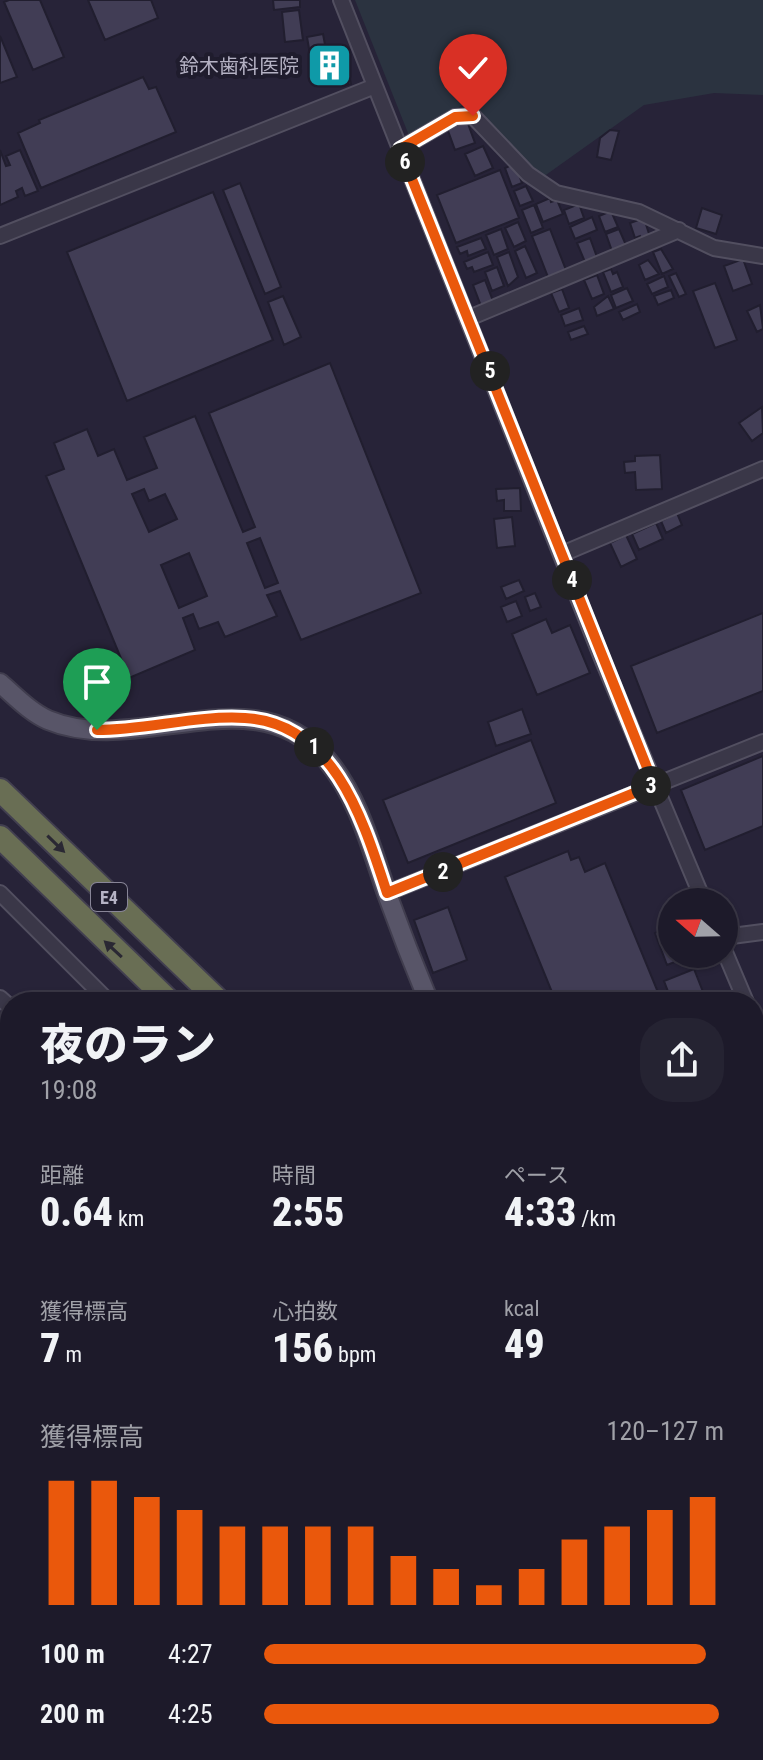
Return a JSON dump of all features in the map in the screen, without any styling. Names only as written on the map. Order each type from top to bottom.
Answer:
[{"type":"highway","name":"E4","points":[[0,790],[210,992]]},
{"type":"highway","name":"E4","points":[[0,837],[160,992]]},
{"type":"main road","points":[[0,683],[35,713],[78,728],[132,730],[246,718],[296,735],[326,758],[348,792],[425,992]]},
{"type":"street","points":[[341,0],[654,785],[698,888]]},
{"type":"street","points":[[0,236],[375,86]]},
{"type":"street","points":[[400,149],[455,117],[473,116],[528,174],[556,193],[639,212],[714,248],[763,256]]},
{"type":"street","points":[[469,318],[679,230]]},
{"type":"street","points":[[562,554],[763,469]]},
{"type":"street","points":[[387,893],[763,742]]},
{"type":"street","points":[[0,893],[99,992]]},
{"type":"street","points":[[738,935],[763,932]]},
{"type":"street","points":[[732,968],[742,992]]},
{"type":"shaded area","points":[[355,0],[763,0],[763,95],[714,93],[644,105],[543,177],[509,149],[466,103],[410,138]]},
{"type":"building","points":[[40,0],[64,57],[33,70],[4,2]]},
{"type":"building","points":[[88,0],[151,0],[158,18],[105,40]]},
{"type":"building","points":[[273,0],[300,0],[300,7],[274,10]]},
{"type":"building","points":[[299,10],[303,40],[285,42],[282,12]]},
{"type":"building","name":"鈴木歯科医院","points":[[323,34],[327,55],[345,52],[351,84],[341,86],[340,81],[321,85],[320,77],[314,78],[307,37]]},
{"type":"building","points":[[0,36],[17,77],[0,83]]},
{"type":"building","points":[[143,77],[149,89],[156,87],[176,132],[41,188],[18,133],[40,123],[39,120]]},
{"type":"building","points":[[467,121],[475,143],[455,150],[447,128]]},
{"type":"building","points":[[610,130],[619,131],[611,160],[597,157],[600,138]]},
{"type":"building","points":[[483,146],[493,168],[475,176],[465,154]]},
{"type":"building","points":[[0,150],[6,166],[10,165],[6,156],[20,150],[38,191],[25,196],[22,188],[16,191],[18,197],[0,205]]},
{"type":"building","points":[[515,164],[522,183],[512,187],[505,168]]},
{"type":"building","points":[[500,170],[519,218],[456,243],[437,195]]},
{"type":"building","points":[[240,183],[281,287],[265,294],[223,190]]},
{"type":"building","points":[[526,186],[533,201],[520,206],[514,191]]},
{"type":"building","points":[[213,192],[273,340],[127,401],[67,252]]},
{"type":"building","points":[[550,198],[551,202],[557,200],[563,214],[543,222],[536,204]]},
{"type":"building","points":[[579,204],[584,218],[569,224],[564,210]]},
{"type":"building","points":[[534,205],[543,228],[531,233],[522,210]]},
{"type":"building","points":[[702,208],[722,215],[716,234],[696,228]]},
{"type":"building","points":[[611,211],[618,227],[605,232],[599,216]]},
{"type":"building","points":[[592,217],[597,230],[575,239],[570,227]]},
{"type":"building","points":[[644,218],[650,237],[641,240],[640,236],[635,238],[630,223]]},
{"type":"building","points":[[518,222],[526,241],[514,247],[505,228]]},
{"type":"building","points":[[501,229],[508,249],[494,255],[486,235]]},
{"type":"building","points":[[550,229],[566,270],[548,277],[532,236]]},
{"type":"building","points":[[619,229],[626,245],[612,251],[606,234]]},
{"type":"building","points":[[481,238],[486,249],[468,256],[467,251],[460,254],[457,247]]},
{"type":"building","points":[[590,238],[597,257],[585,262],[577,243]]},
{"type":"building","points":[[525,246],[537,273],[526,278],[515,251]]},
{"type":"building","points":[[661,249],[673,269],[662,274],[653,252]]},
{"type":"building","points":[[488,252],[493,265],[474,272],[472,267],[467,269],[464,262]]},
{"type":"building","points":[[509,252],[518,277],[508,286],[497,257]]},
{"type":"building","points":[[743,259],[752,284],[733,291],[724,266]]},
{"type":"building","points":[[648,260],[659,274],[645,280],[639,265]]},
{"type":"building","points":[[497,267],[504,286],[492,291],[485,272]]},
{"type":"building","points":[[611,269],[613,274],[617,272],[623,287],[611,292],[603,272]]},
{"type":"building","points":[[676,273],[686,294],[679,297],[669,276]]},
{"type":"building","points":[[597,275],[604,294],[592,299],[584,280]]},
{"type":"building","points":[[664,276],[668,287],[652,294],[647,284]]},
{"type":"building","points":[[485,280],[493,301],[481,306],[473,285]]},
{"type":"building","points":[[715,283],[737,340],[715,348],[693,291]]},
{"type":"building","points":[[627,288],[633,301],[616,308],[611,295]]},
{"type":"building","points":[[562,289],[569,308],[559,312],[551,293]]},
{"type":"building","points":[[671,290],[674,298],[658,305],[654,296]]},
{"type":"building","points":[[283,296],[301,337],[284,345],[268,302]]},
{"type":"building","points":[[608,296],[614,309],[597,316],[594,307]]},
{"type":"building","points":[[637,304],[640,312],[623,320],[619,312]]},
{"type":"building","points":[[760,305],[763,329],[757,332],[747,311]]},
{"type":"building","points":[[579,308],[583,320],[565,326],[561,315]]},
{"type":"building","points":[[584,326],[588,334],[571,340],[568,332]]},
{"type":"building","points":[[330,363],[421,593],[301,640],[280,591],[267,595],[277,616],[225,637],[218,622],[199,629],[193,614],[183,618],[195,650],[129,678],[46,476],[64,469],[54,443],[87,429],[98,456],[114,449],[127,480],[157,468],[144,437],[195,416],[243,532],[255,527],[209,413]],"holes":[[[144,489],[149,501],[165,494],[177,519],[149,532],[132,494]],[[260,538],[278,583],[265,588],[247,543]],[[189,553],[207,596],[179,608],[161,565]]]},
{"type":"building","points":[[762,407],[763,433],[752,441],[739,423]]},
{"type":"building","points":[[660,455],[662,489],[636,490],[635,472],[625,473],[624,462],[635,461],[635,456]]},
{"type":"building","points":[[520,488],[521,511],[504,511],[504,500],[497,501],[496,489]]},
{"type":"building","points":[[677,513],[682,525],[666,533],[661,521]]},
{"type":"building","points":[[512,517],[515,546],[497,548],[494,519]]},
{"type":"building","points":[[656,523],[663,539],[639,550],[632,534]]},
{"type":"building","points":[[626,535],[637,559],[621,567],[610,543]]},
{"type":"building","points":[[519,580],[524,591],[506,599],[501,587]]},
{"type":"building","points":[[535,593],[541,607],[530,611],[525,597]]},
{"type":"building","points":[[516,601],[522,616],[507,622],[501,607]]},
{"type":"building","points":[[763,613],[763,691],[657,733],[631,666]]},
{"type":"building","points":[[546,619],[552,633],[570,625],[590,673],[537,695],[512,634]]},
{"type":"building","points":[[522,709],[531,734],[496,746],[488,722]]},
{"type":"building","points":[[531,740],[556,803],[408,863],[383,800]]},
{"type":"building","points":[[763,756],[763,826],[705,850],[681,790]]},
{"type":"building","points":[[568,851],[571,860],[579,857],[585,872],[605,863],[658,992],[552,992],[505,877]]},
{"type":"building","points":[[448,907],[467,960],[433,973],[414,920]]},
{"type":"building","points":[[694,969],[703,992],[668,992],[664,981]]},
{"type":"place","name":"鈴木歯科医院","points":[[330,66]]},
{"type":"route","points":[[97,730],[132,730],[204,720],[246,718],[262,720],[296,735],[312,745],[338,774],[371,843],[387,893],[654,785],[400,149],[455,117],[473,116]]}]
